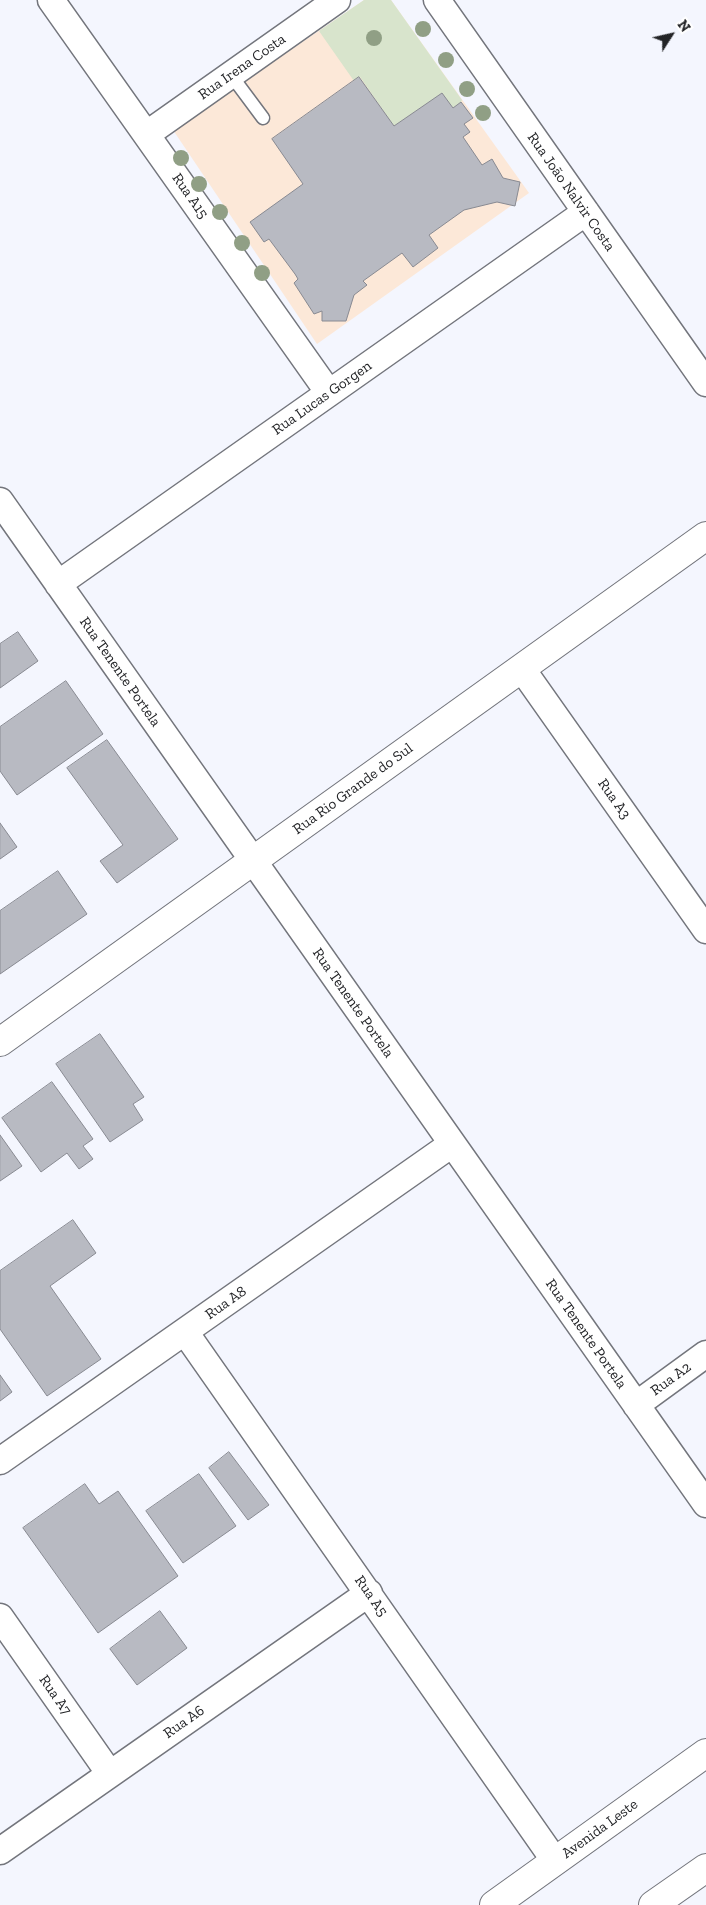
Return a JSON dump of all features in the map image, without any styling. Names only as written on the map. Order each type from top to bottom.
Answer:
[{"type":"street","name":"Rua A15","points":[[51,0],[329,392]]},
{"type":"street","name":"Rua Irena Costa","points":[[147,134],[338,0]]},
{"type":"street","name":"Rua João Nalvir Costa","points":[[437,0],[706,383]]},
{"type":"street","name":"Rua Lucas Gorgen","points":[[58,584],[586,212]]},
{"type":"street","name":"Rua Tenente Portela","points":[[0,501],[706,1504]]},
{"type":"street","name":"Rua Rio Grande do Sul","points":[[0,1042],[706,536]]},
{"type":"street","name":"Rua A3","points":[[522,668],[706,930]]},
{"type":"street","name":"Rua A8","points":[[0,1461],[452,1144]]},
{"type":"street","name":"Rua A5","points":[[185,1332],[555,1861]]},
{"type":"street","name":"Rua A2","points":[[636,1405],[706,1354]]},
{"type":"street","name":"Rua A6","points":[[0,1851],[369,1593]]},
{"type":"street","name":"Rua A7","points":[[0,1617],[110,1774]]},
{"type":"street","name":"Avenida Leste","points":[[494,1905],[706,1754]]},
{"type":"street","points":[[654,1905],[706,1868]]},
{"type":"lane","points":[[231,75],[263,118]]},
{"type":"shaded area","points":[[364,0],[391,0],[529,193],[317,344],[173,130]]},
{"type":"green space","points":[[364,0],[391,0],[462,100],[461,102],[453,108],[442,93],[394,126],[360,77],[354,81],[319,31]]},
{"type":"building","points":[[359,77],[394,126],[442,93],[453,108],[461,102],[473,118],[464,124],[470,132],[463,137],[482,165],[492,159],[503,178],[520,182],[515,206],[497,202],[464,210],[429,235],[438,248],[413,267],[402,253],[363,281],[367,285],[354,295],[346,321],[322,321],[322,311],[314,314],[294,283],[298,279],[295,274],[269,239],[264,242],[250,222],[303,184],[272,139]]},
{"type":"building","points":[[18,632],[38,661],[0,688],[0,644]]},
{"type":"building","points":[[66,681],[103,734],[17,795],[0,771],[0,727]]},
{"type":"building","points":[[107,740],[178,839],[117,883],[100,861],[123,845],[67,768]]},
{"type":"building","points":[[0,823],[17,847],[0,859]]},
{"type":"building","points":[[58,871],[87,914],[0,974],[0,911]]},
{"type":"building","points":[[100,1034],[144,1097],[133,1104],[143,1120],[110,1142],[56,1064]]},
{"type":"building","points":[[52,1082],[93,1139],[83,1146],[93,1159],[79,1169],[67,1153],[41,1172],[2,1118]]},
{"type":"building","points":[[0,1135],[22,1166],[0,1181]]},
{"type":"building","points":[[73,1220],[96,1253],[50,1286],[101,1359],[47,1396],[0,1329],[0,1271]]},
{"type":"building","points":[[0,1375],[12,1392],[0,1401]]},
{"type":"building","points":[[229,1452],[269,1505],[248,1520],[209,1468]]},
{"type":"building","points":[[199,1474],[236,1526],[183,1563],[146,1511]]},
{"type":"building","points":[[85,1484],[99,1504],[118,1491],[178,1576],[98,1633],[23,1528]]},
{"type":"building","points":[[160,1611],[187,1648],[137,1685],[110,1649]]}]
